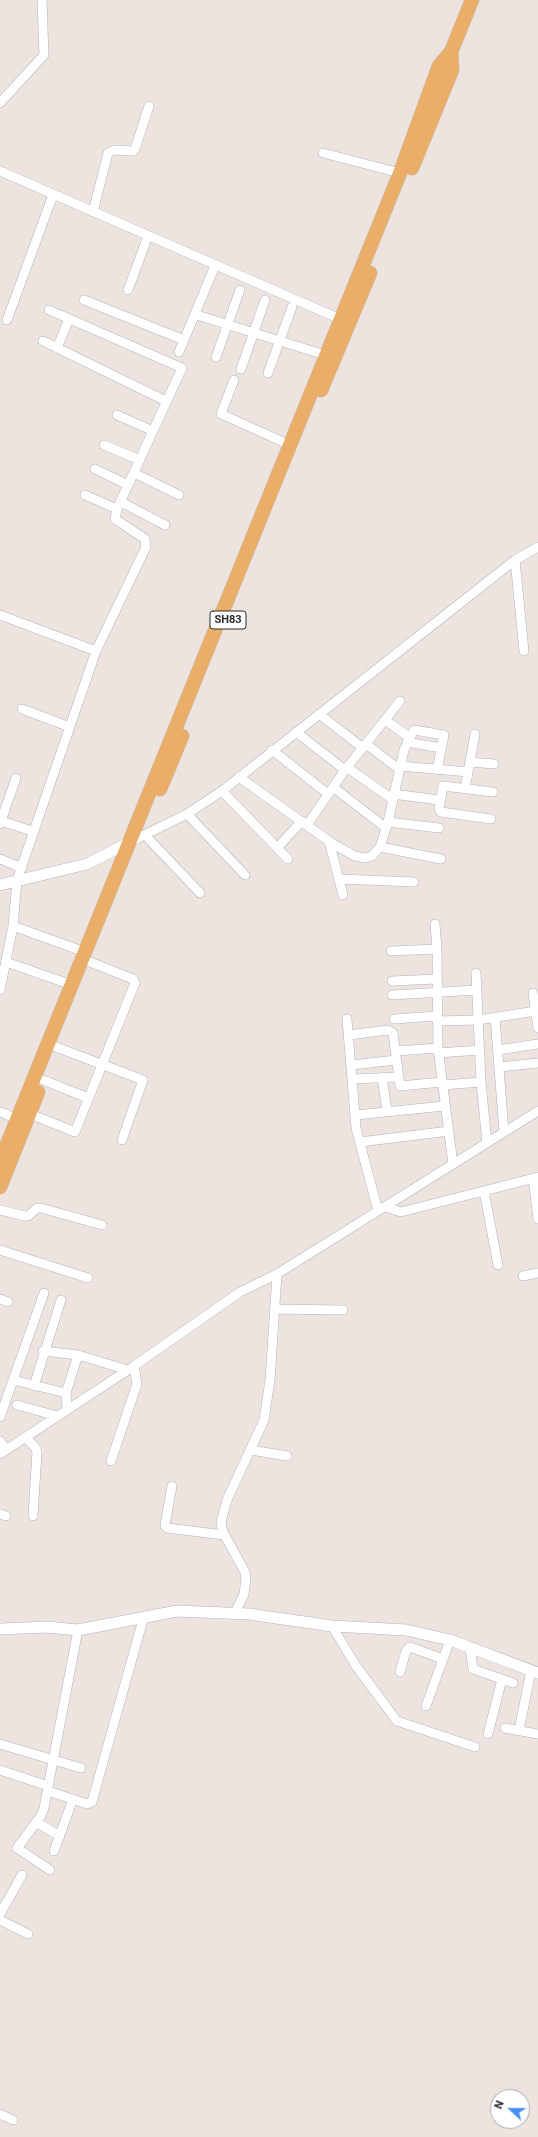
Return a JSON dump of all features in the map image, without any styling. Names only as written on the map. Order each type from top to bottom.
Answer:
[{"type":"main road","name":"SH83","points":[[0,1162],[43,1080],[88,957],[137,839],[325,355],[400,173],[439,66],[451,52],[472,0]]},
{"type":"main road","name":"SH83","points":[[210,652],[452,70],[451,52]]},
{"type":"main road","name":"SH83","points":[[0,1187],[23,1117],[72,985],[88,957]]},
{"type":"street","points":[[0,103],[44,55],[42,0]]},
{"type":"street","points":[[93,212],[108,154],[114,150],[133,151],[135,149],[149,106]]},
{"type":"street","points":[[323,153],[400,173]]},
{"type":"street","points":[[0,171],[215,266],[340,319]]},
{"type":"street","points":[[7,320],[53,195]]},
{"type":"street","points":[[128,290],[148,236]]},
{"type":"street","points":[[179,352],[215,266]]},
{"type":"street","points":[[216,357],[226,324],[240,290]]},
{"type":"street","points":[[84,300],[184,340]]},
{"type":"street","points":[[241,369],[265,300]]},
{"type":"street","points":[[268,373],[292,307]]},
{"type":"street","points":[[0,989],[13,926],[17,880],[96,651],[146,547],[145,539],[115,519],[128,485],[182,368],[179,365],[49,310]]},
{"type":"street","points":[[200,316],[325,355]]},
{"type":"street","points":[[57,348],[69,319]]},
{"type":"street","points":[[43,340],[166,401]]},
{"type":"street","points":[[234,380],[221,414],[290,446]]},
{"type":"street","points":[[117,415],[152,431]]},
{"type":"street","points":[[104,444],[140,460]]},
{"type":"street","points":[[95,469],[128,485]]},
{"type":"street","points":[[134,472],[179,495]]},
{"type":"street","points":[[85,495],[119,506],[165,525]]},
{"type":"street","points":[[0,885],[86,864],[187,814],[222,791],[272,750],[515,560],[538,547]]},
{"type":"street","points":[[515,560],[524,651]]},
{"type":"street","points":[[0,614],[96,651]]},
{"type":"street","points":[[277,848],[304,823],[400,701]]},
{"type":"street","points":[[22,710],[70,727]]},
{"type":"street","points":[[319,714],[365,746],[399,767],[468,772]]},
{"type":"street","points":[[385,720],[408,739],[441,748]]},
{"type":"street","points":[[239,777],[329,841],[355,856],[365,858],[372,856],[380,847],[387,825],[399,767],[408,739],[415,730],[442,734],[437,770]]},
{"type":"street","points":[[296,732],[347,769],[393,797],[439,800]]},
{"type":"street","points":[[465,789],[475,734]]},
{"type":"street","points":[[272,750],[330,790],[387,825],[439,828]]},
{"type":"street","points":[[470,762],[494,764]]},
{"type":"street","points":[[16,778],[0,822],[29,830]]},
{"type":"street","points":[[492,820],[441,812],[439,810],[439,800],[443,786],[493,792]]},
{"type":"street","points":[[222,791],[288,859]]},
{"type":"street","points":[[187,814],[245,875]]},
{"type":"street","points":[[137,839],[200,893]]},
{"type":"street","points":[[329,841],[342,895]]},
{"type":"street","points":[[380,847],[441,859]]},
{"type":"street","points":[[0,859],[22,868]]},
{"type":"street","points":[[339,879],[414,882]]},
{"type":"street","points":[[435,924],[437,949],[438,1050],[444,1106],[453,1164]]},
{"type":"street","points":[[0,1112],[75,1132],[135,980],[88,957],[13,926]]},
{"type":"street","points":[[391,950],[437,949]]},
{"type":"street","points":[[6,962],[72,985]]},
{"type":"street","points":[[476,973],[481,1082],[487,1143]]},
{"type":"street","points":[[392,981],[437,980]]},
{"type":"street","points":[[392,995],[477,990]]},
{"type":"street","points":[[533,993],[538,1028]]},
{"type":"street","points":[[394,1019],[478,1020],[536,1012]]},
{"type":"street","points":[[495,1017],[504,1132]]},
{"type":"street","points":[[347,1019],[356,1128],[382,1209]]},
{"type":"street","points":[[349,1034],[391,1031],[394,1035],[400,1086],[481,1082]]},
{"type":"street","points":[[498,1050],[538,1044]]},
{"type":"street","points":[[56,1047],[102,1063],[143,1080],[122,1140]]},
{"type":"street","points":[[352,1065],[396,1055],[438,1050],[480,1050]]},
{"type":"street","points":[[499,1067],[538,1063]]},
{"type":"street","points":[[382,1077],[387,1111]]},
{"type":"street","points":[[353,1079],[398,1077]]},
{"type":"street","points":[[43,1080],[88,1098]]},
{"type":"street","points":[[356,1115],[444,1106]]},
{"type":"street","points":[[0,1441],[3,1452],[131,1368],[240,1292],[277,1274],[538,1112]]},
{"type":"street","points":[[360,1142],[449,1131]]},
{"type":"street","points":[[382,1209],[401,1212],[535,1177],[538,1219]]},
{"type":"street","points":[[484,1191],[498,1265]]},
{"type":"street","points":[[0,1210],[28,1216],[37,1208],[102,1225]]},
{"type":"street","points":[[0,1250],[88,1278]]},
{"type":"street","points":[[523,1276],[538,1273]]},
{"type":"street","points":[[235,1613],[244,1594],[246,1579],[245,1572],[224,1535],[221,1522],[223,1512],[262,1427],[270,1380],[277,1274]]},
{"type":"street","points":[[0,1417],[44,1293]]},
{"type":"street","points":[[34,1386],[43,1351],[61,1300]]},
{"type":"street","points":[[274,1309],[343,1310]]},
{"type":"street","points":[[43,1351],[78,1355],[131,1368]]},
{"type":"street","points":[[67,1409],[66,1393],[78,1355]]},
{"type":"street","points":[[111,1461],[137,1384],[131,1368]]},
{"type":"street","points":[[13,1380],[66,1393]]},
{"type":"street","points":[[17,1405],[57,1416]]},
{"type":"street","points":[[24,1438],[35,1447],[37,1452],[33,1516]]},
{"type":"street","points":[[251,1450],[287,1456]]},
{"type":"street","points":[[172,1486],[165,1525],[167,1528],[224,1535]]},
{"type":"street","points":[[0,1629],[47,1627],[78,1630],[144,1616],[177,1611],[235,1613],[332,1626],[406,1630],[450,1640],[534,1672],[519,1730]]},
{"type":"street","points":[[0,1770],[87,1804],[93,1800],[144,1616]]},
{"type":"street","points":[[332,1626],[356,1666],[397,1721],[475,1747]]},
{"type":"street","points":[[50,1870],[18,1848],[43,1811],[78,1630]]},
{"type":"street","points":[[426,1706],[450,1640]]},
{"type":"street","points":[[400,1672],[406,1651],[410,1647],[443,1659]]},
{"type":"street","points":[[470,1648],[474,1669],[512,1683]]},
{"type":"street","points":[[488,1734],[502,1679]]},
{"type":"street","points":[[505,1728],[538,1734]]},
{"type":"street","points":[[0,1744],[52,1761],[81,1768]]},
{"type":"street","points":[[54,1851],[74,1799]]},
{"type":"street","points":[[36,1822],[60,1836]]},
{"type":"street","points":[[0,1914],[22,1875]]},
{"type":"street","points":[[0,1920],[28,1934]]},
{"type":"street","points":[[0,2114],[12,2120]]}]
